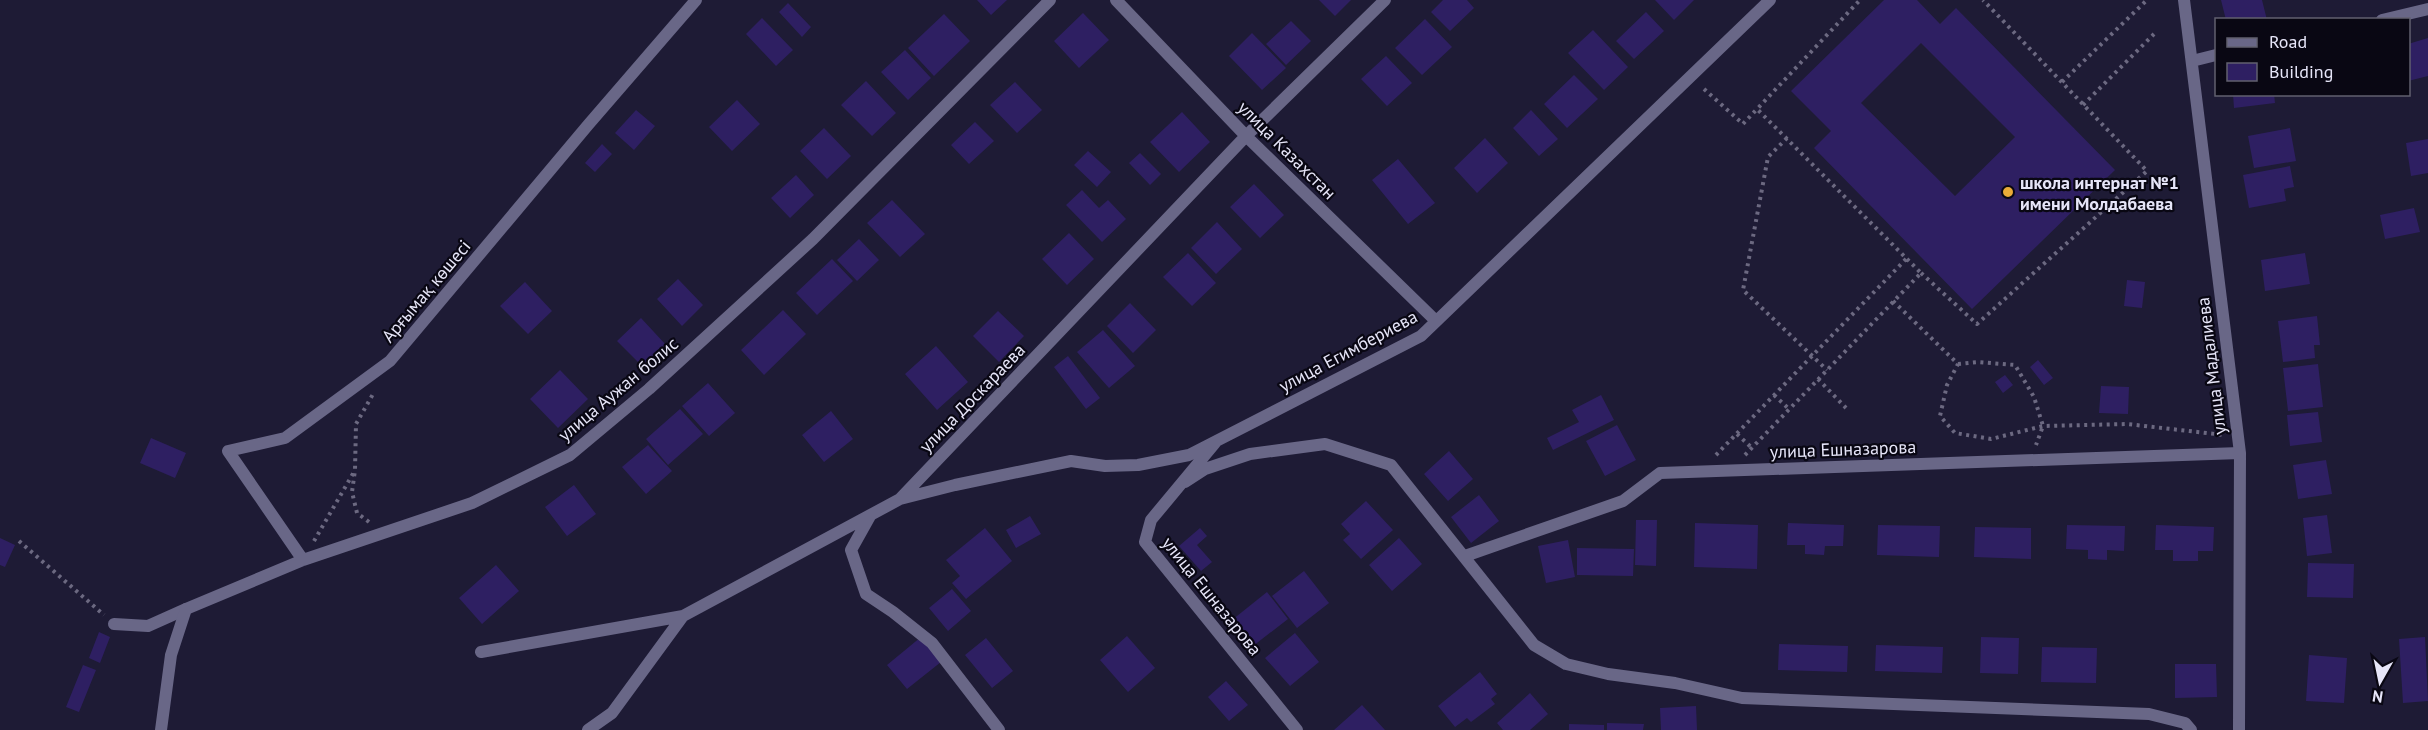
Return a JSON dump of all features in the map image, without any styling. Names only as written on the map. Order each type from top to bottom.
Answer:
[{"type":"street","name":"Арғымақ көшесі","points":[[303,560],[228,451],[285,438],[390,362],[696,0]]},
{"type":"street","name":"улица Аужан болис","points":[[114,624],[148,626],[303,560],[383,531],[472,503],[570,455],[649,389],[813,239],[1050,0]]},
{"type":"street","name":"улица Казахстан","points":[[1116,0],[1246,136],[1436,321]]},
{"type":"street","name":"улица Доскараева","points":[[481,652],[683,616],[900,499],[1246,136],[1385,0]]},
{"type":"street","name":"улица Егимбериева","points":[[900,499],[1071,461],[1105,466],[1138,465],[1189,455],[1422,336],[1770,0]]},
{"type":"street","name":"улица Мадалиева","points":[[2184,0],[2240,453],[2239,730]]},
{"type":"street","points":[[2390,18],[2428,9]]},
{"type":"street","points":[[2192,61],[2215,55]]},
{"type":"street","name":"улица Ешназарова","points":[[1219,439],[1151,520],[1145,542],[1297,730]]},
{"type":"street","name":"улица Ешназарова","points":[[1185,482],[1205,469],[1250,454],[1325,444],[1391,465],[1534,645],[1566,664],[1608,674],[1675,683],[1742,698],[2149,714],[2184,723],[2192,730]]},
{"type":"street","name":"улица Ешназарова","points":[[1465,556],[1623,501],[1660,473],[2240,453]]},
{"type":"street","points":[[870,515],[852,550],[866,594],[932,643],[999,730]]},
{"type":"street","points":[[161,730],[171,655],[186,609]]},
{"type":"street","points":[[588,730],[612,713],[683,616]]},
{"type":"path","points":[[1704,89],[1743,124],[1860,0]]},
{"type":"path","points":[[1757,109],[1921,273],[1977,324],[2147,171],[1983,0]]},
{"type":"path","points":[[2062,82],[2147,0]]},
{"type":"path","points":[[2083,105],[2154,34]]},
{"type":"path","points":[[1787,138],[1768,157],[1743,290],[1827,370]]},
{"type":"path","points":[[1716,455],[1907,258]]},
{"type":"path","points":[[1744,456],[1921,273]]},
{"type":"path","points":[[1893,301],[1958,364],[2015,365],[2034,397],[2043,426],[2035,448]]},
{"type":"path","points":[[1958,364],[1947,386],[1940,416],[1956,433],[1990,439],[2043,426],[2127,424],[2228,436]]},
{"type":"path","points":[[1818,380],[1846,408]]},
{"type":"path","points":[[374,393],[356,424],[352,492],[357,513],[383,531]]},
{"type":"path","points":[[1774,395],[1789,409]]},
{"type":"path","points":[[1737,434],[1752,448]]},
{"type":"path","points":[[303,560],[355,470]]},
{"type":"path","points":[[19,541],[114,624]]},
{"type":"building","points":[[977,0],[1007,0],[991,15]]},
{"type":"building","points":[[1319,0],[1351,0],[1335,16]]},
{"type":"building","points":[[1443,0],[1467,0],[1474,8],[1450,31],[1431,12]]},
{"type":"building","points":[[1655,0],[1694,0],[1674,20]]},
{"type":"building","points":[[1884,0],[1917,0],[1940,24],[1956,8],[2115,170],[1972,309],[1814,148],[1831,131],[1791,91]],"holes":[[[1921,43],[2015,137],[1955,196],[1861,103]]]},
{"type":"building","points":[[2221,0],[2262,0],[2266,18],[2226,18]]},
{"type":"building","points":[[788,3],[811,27],[802,37],[779,12]]},
{"type":"building","points":[[1646,12],[1664,31],[1634,59],[1616,41]]},
{"type":"building","points":[[1083,13],[1109,40],[1079,68],[1054,41]]},
{"type":"building","points":[[944,14],[970,41],[934,76],[908,48]]},
{"type":"building","points":[[762,18],[793,50],[776,66],[746,34]]},
{"type":"building","points":[[1425,19],[1452,47],[1422,75],[1395,48]]},
{"type":"building","points":[[1291,21],[1311,41],[1286,65],[1266,44]]},
{"type":"building","points":[[1593,30],[1628,67],[1604,90],[1568,53]]},
{"type":"building","points":[[1252,33],[1286,68],[1262,90],[1229,56]]},
{"type":"building","points":[[2428,38],[2428,76],[2410,80],[2410,43]]},
{"type":"building","points":[[905,50],[931,78],[908,100],[881,72]]},
{"type":"building","points":[[1386,56],[1412,83],[1387,106],[1361,79]]},
{"type":"building","points":[[1574,75],[1598,99],[1567,128],[1544,104]]},
{"type":"building","points":[[866,81],[896,113],[872,136],[841,105]]},
{"type":"building","points":[[1015,82],[1042,110],[1017,133],[990,105]]},
{"type":"building","points":[[2233,96],[2274,96],[2275,103],[2234,108]]},
{"type":"building","points":[[737,100],[760,124],[732,151],[709,127]]},
{"type":"building","points":[[636,110],[655,126],[634,150],[615,133]]},
{"type":"building","points":[[1531,110],[1558,139],[1539,156],[1513,128]]},
{"type":"building","points":[[1182,112],[1210,142],[1179,172],[1150,142]]},
{"type":"building","points":[[975,122],[994,141],[969,164],[951,145]]},
{"type":"building","points":[[824,128],[851,156],[827,179],[800,151]]},
{"type":"building","points":[[2290,128],[2296,161],[2254,168],[2248,136]]},
{"type":"building","points":[[1485,138],[1508,163],[1477,193],[1454,168]]},
{"type":"building","points":[[2428,139],[2428,173],[2411,176],[2406,143]]},
{"type":"building","points":[[602,144],[612,154],[595,172],[585,163]]},
{"type":"building","points":[[1088,151],[1111,172],[1097,187],[1074,165]]},
{"type":"building","points":[[1140,153],[1161,174],[1150,185],[1129,163]]},
{"type":"building","points":[[1398,159],[1435,203],[1408,224],[1372,180]]},
{"type":"building","points":[[2290,166],[2294,187],[2284,189],[2286,201],[2249,208],[2243,175]]},
{"type":"building","points":[[796,175],[814,195],[790,218],[771,198]]},
{"type":"building","points":[[1254,184],[1284,215],[1260,238],[1230,207]]},
{"type":"building","points":[[1082,190],[1099,208],[1108,200],[1126,219],[1102,242],[1066,205]]},
{"type":"building","points":[[892,200],[925,234],[900,257],[867,223]]},
{"type":"building","points":[[2414,208],[2420,232],[2385,239],[2380,215]]},
{"type":"building","points":[[1217,222],[1242,249],[1216,274],[1191,248]]},
{"type":"building","points":[[1069,233],[1094,259],[1067,285],[1042,259]]},
{"type":"building","points":[[859,239],[879,260],[857,281],[837,260]]},
{"type":"building","points":[[1188,253],[1216,283],[1192,306],[1163,277]]},
{"type":"building","points":[[2305,253],[2310,284],[2265,291],[2261,260]]},
{"type":"building","points":[[832,259],[853,281],[817,315],[796,293]]},
{"type":"building","points":[[678,279],[703,305],[682,326],[657,299]]},
{"type":"building","points":[[2127,280],[2145,282],[2142,308],[2124,306]]},
{"type":"building","points":[[525,282],[552,311],[528,334],[500,306]]},
{"type":"building","points":[[1130,303],[1156,330],[1133,353],[1107,326]]},
{"type":"building","points":[[783,310],[806,334],[764,375],[741,350]]},
{"type":"building","points":[[998,311],[1024,336],[999,362],[973,336]]},
{"type":"building","points":[[2317,316],[2320,345],[2314,345],[2315,358],[2283,362],[2278,321]]},
{"type":"building","points":[[641,318],[666,345],[643,367],[617,341]]},
{"type":"building","points":[[1103,330],[1135,366],[1109,388],[1077,352]]},
{"type":"building","points":[[936,346],[968,382],[937,410],[905,374]]},
{"type":"building","points":[[1068,356],[1100,398],[1086,409],[1054,367]]},
{"type":"building","points":[[2038,360],[2053,378],[2044,385],[2030,367]]},
{"type":"building","points":[[2318,364],[2323,407],[2288,411],[2283,368]]},
{"type":"building","points":[[560,370],[588,399],[558,428],[530,399]]},
{"type":"building","points":[[2005,375],[2013,385],[2003,393],[1995,382]]},
{"type":"building","points":[[708,383],[735,413],[709,436],[682,406]]},
{"type":"building","points":[[2101,386],[2129,387],[2128,414],[2099,413]]},
{"type":"building","points":[[1601,395],[1614,420],[1553,450],[1547,438],[1579,422],[1572,410]]},
{"type":"building","points":[[680,409],[703,434],[668,465],[646,439]]},
{"type":"building","points":[[831,411],[853,439],[824,462],[802,435]]},
{"type":"building","points":[[2318,412],[2322,442],[2290,446],[2287,415]]},
{"type":"building","points":[[1617,425],[1636,460],[1605,476],[1586,441]]},
{"type":"building","points":[[151,438],[186,453],[175,478],[140,463]]},
{"type":"building","points":[[648,445],[672,471],[646,494],[622,467]]},
{"type":"building","points":[[1449,451],[1473,479],[1448,501],[1424,474]]},
{"type":"building","points":[[2326,460],[2332,494],[2298,499],[2293,465]]},
{"type":"building","points":[[574,485],[596,514],[567,536],[545,507]]},
{"type":"building","points":[[1479,495],[1499,521],[1471,543],[1451,517]]},
{"type":"building","points":[[1366,501],[1393,530],[1361,559],[1343,540],[1350,534],[1341,524]]},
{"type":"building","points":[[2327,515],[2332,553],[2307,556],[2303,518]]},
{"type":"building","points":[[1030,516],[1041,534],[1016,548],[1006,530]]},
{"type":"building","points":[[1636,520],[1657,520],[1656,566],[1635,565]]},
{"type":"building","points":[[1695,523],[1758,525],[1757,569],[1694,567]]},
{"type":"building","points":[[1788,523],[1844,525],[1843,546],[1825,546],[1824,555],[1805,554],[1805,545],[1787,545]]},
{"type":"building","points":[[1878,525],[1940,526],[1939,557],[1877,555]]},
{"type":"building","points":[[2067,525],[2125,526],[2124,551],[2107,550],[2107,560],[2088,559],[2088,550],[2066,549]]},
{"type":"building","points":[[2156,525],[2214,527],[2213,551],[2198,551],[2198,561],[2173,561],[2173,550],[2155,550]]},
{"type":"building","points":[[1975,527],[2031,528],[2031,559],[1974,557]]},
{"type":"building","points":[[985,528],[1012,561],[966,599],[952,583],[960,576],[946,560]]},
{"type":"building","points":[[1200,528],[1207,536],[1197,545],[1212,562],[1201,571],[1179,546]]},
{"type":"building","points":[[0,538],[15,545],[5,567],[0,565]]},
{"type":"building","points":[[1399,538],[1422,564],[1392,591],[1369,565]]},
{"type":"building","points":[[1568,540],[1575,577],[1546,583],[1538,546]]},
{"type":"building","points":[[1577,548],[1634,549],[1633,576],[1577,575]]},
{"type":"building","points":[[2308,563],[2354,564],[2353,598],[2307,597]]},
{"type":"building","points":[[496,565],[519,591],[482,624],[459,598]]},
{"type":"building","points":[[1304,571],[1329,603],[1297,628],[1272,596]]},
{"type":"building","points":[[952,589],[971,611],[948,631],[929,608]]},
{"type":"building","points":[[1267,592],[1288,619],[1253,646],[1232,620]]},
{"type":"building","points":[[99,632],[110,637],[100,663],[89,658]]},
{"type":"building","points":[[1295,633],[1319,662],[1290,686],[1265,658]]},
{"type":"building","points":[[1127,636],[1155,668],[1128,692],[1100,660]]},
{"type":"building","points":[[921,637],[941,662],[907,689],[887,665]]},
{"type":"building","points":[[1981,637],[2019,638],[2018,674],[1980,673]]},
{"type":"building","points":[[2425,637],[2428,701],[2403,703],[2399,639]]},
{"type":"building","points":[[986,638],[1013,671],[992,688],[965,655]]},
{"type":"building","points":[[1779,644],[1848,646],[1847,672],[1778,670]]},
{"type":"building","points":[[1876,645],[1943,647],[1942,673],[1875,671]]},
{"type":"building","points":[[2042,647],[2097,648],[2096,683],[2041,682]]},
{"type":"building","points":[[2309,655],[2347,658],[2344,703],[2306,701]]},
{"type":"building","points":[[2175,664],[2216,664],[2217,697],[2175,698]]},
{"type":"building","points":[[83,665],[96,670],[79,712],[66,707]]},
{"type":"building","points":[[1480,672],[1497,694],[1491,699],[1495,704],[1471,722],[1467,718],[1455,727],[1438,706]]},
{"type":"building","points":[[1226,681],[1248,705],[1229,721],[1208,697]]},
{"type":"building","points":[[1530,693],[1548,714],[1530,730],[1503,730],[1497,723]]},
{"type":"building","points":[[1362,705],[1385,730],[1334,730]]},
{"type":"building","points":[[1696,706],[1697,730],[1661,730],[1660,708]]},
{"type":"building","points":[[1607,723],[1644,724],[1643,730],[1607,730]]},
{"type":"building","points":[[1569,724],[1604,725],[1604,730],[1569,730]]},
{"type":"place","name":"школа интернат №1 имени Молдабаева","points":[[2008,192]]}]
